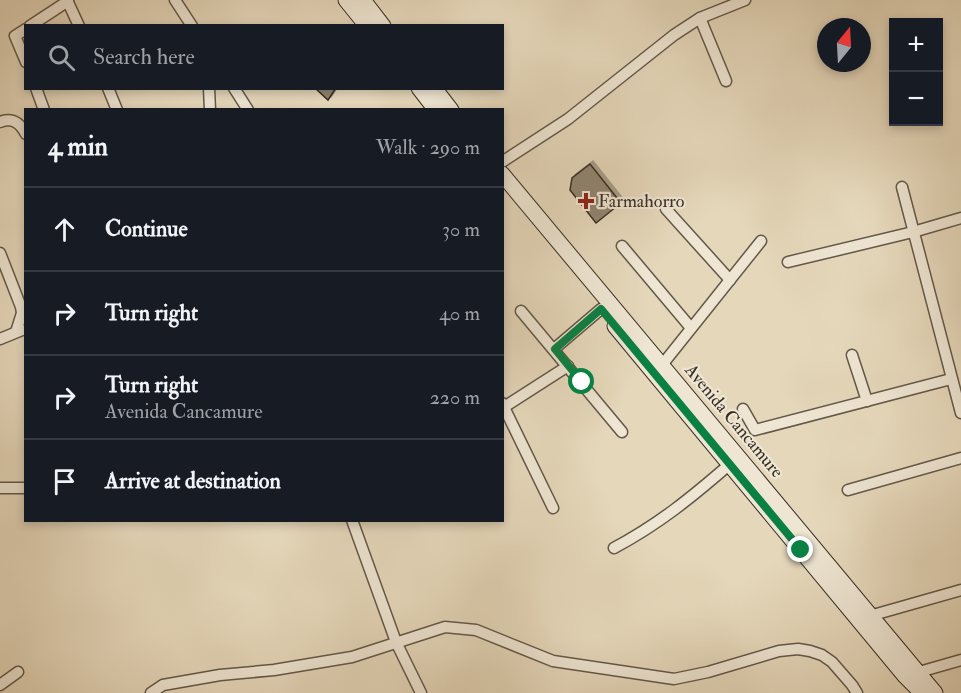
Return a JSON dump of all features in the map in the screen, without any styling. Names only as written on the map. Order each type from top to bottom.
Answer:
[{"type":"main road","points":[[346,0],[365,24]]},
{"type":"main road","points":[[363,0],[381,24]]},
{"type":"main road","points":[[421,90],[434,108]]},
{"type":"main road","points":[[436,90],[449,108]]},
{"type":"main road","name":"Avenida Cancamure","points":[[504,176],[662,365],[864,618]]},
{"type":"main road","name":"Avenida Cancamure","points":[[504,192],[730,464],[912,674],[935,693]]},
{"type":"main road","name":"Avenida Cancamure","points":[[912,674],[922,693]]},
{"type":"street","points":[[175,0],[191,24]]},
{"type":"street","points":[[504,161],[568,118],[674,34],[700,18],[745,0]]},
{"type":"street","points":[[33,24],[67,1],[78,24]]},
{"type":"street","points":[[700,18],[726,81]]},
{"type":"street","points":[[24,30],[15,36],[24,57]]},
{"type":"street","points":[[37,90],[43,108]]},
{"type":"street","points":[[109,90],[116,108]]},
{"type":"street","points":[[209,90],[210,108]]},
{"type":"street","points":[[235,90],[247,108]]},
{"type":"street","points":[[0,122],[15,121],[21,124],[24,130]]},
{"type":"street","points":[[902,186],[961,413]]},
{"type":"street","points":[[666,209],[730,280]]},
{"type":"street","points":[[788,262],[961,218]]},
{"type":"street","points":[[662,365],[761,242]]},
{"type":"street","points":[[622,246],[691,328]]},
{"type":"street","points":[[0,253],[24,314],[21,331],[0,339]]},
{"type":"street","points":[[555,349],[601,309]]},
{"type":"street","points":[[521,310],[622,432]]},
{"type":"street","points":[[852,355],[867,401]]},
{"type":"street","points":[[504,404],[568,366]]},
{"type":"street","points":[[743,409],[755,430],[951,379]]},
{"type":"street","points":[[504,407],[554,508]]},
{"type":"street","points":[[848,490],[961,458]]},
{"type":"street","points":[[614,548],[684,504],[730,464]]},
{"type":"street","points":[[0,488],[24,488]]},
{"type":"street","points":[[353,522],[396,642],[421,693]]},
{"type":"street","points":[[864,618],[961,590]]},
{"type":"street","points":[[151,693],[163,685],[352,657],[445,627],[476,630],[553,661],[674,679],[708,672],[779,651],[798,649],[822,655],[832,662],[857,693]]},
{"type":"street","points":[[912,674],[961,660]]},
{"type":"street","points":[[0,686],[18,672]]},
{"type":"building","points":[[317,90],[335,90],[328,100]]},
{"type":"building","name":"Farmahorro","points":[[590,164],[621,203],[596,223],[570,190],[572,178]]},
{"type":"place","name":"Farmahorro","points":[[586,201]]},
{"type":"route","points":[[582,382],[555,349],[601,309],[801,550]]}]
